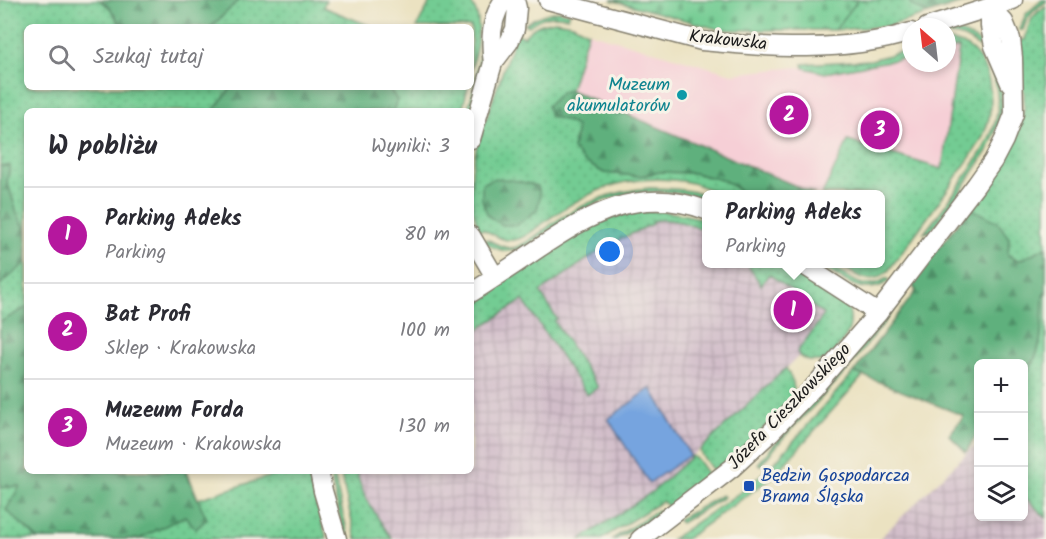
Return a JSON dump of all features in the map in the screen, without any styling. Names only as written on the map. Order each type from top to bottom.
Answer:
[{"type":"street","points":[[493,63],[491,51],[494,21],[504,0]]},
{"type":"street","points":[[474,129],[493,63],[509,42],[515,29],[517,8],[515,0]]},
{"type":"street","name":"Krakowska","points":[[549,0],[702,41],[727,44],[842,46],[902,35]]},
{"type":"street","points":[[955,18],[1013,0]]},
{"type":"street","name":"Józefa Cieszkowskiego","points":[[640,539],[732,468],[813,388],[878,313],[993,161],[1014,114],[1013,58],[1011,39],[1004,22],[990,7]]},
{"type":"street","points":[[474,291],[582,221],[618,206],[655,201],[674,202],[702,209]]},
{"type":"street","points":[[474,241],[495,278]]},
{"type":"street","points":[[808,268],[878,313]]},
{"type":"street","points":[[320,474],[337,539]]},
{"type":"shaded area","points":[[588,32],[732,74],[798,67],[825,73],[902,59],[902,72],[956,72],[942,170],[848,141],[824,190],[806,190],[570,90]]},
{"type":"shaded area","points":[[956,48],[959,48],[956,70]]},
{"type":"shaded area","points":[[661,219],[685,222],[702,229],[702,268],[767,268],[832,320],[757,397],[652,492],[581,539],[392,539],[365,499],[357,474],[474,474],[474,327],[632,224]]},
{"type":"shaded area","points":[[973,447],[974,521],[1028,521],[1028,500],[1046,518],[1046,539],[879,539]]},
{"type":"green space","points":[[0,0],[100,0],[110,8],[120,24],[24,24],[24,90],[467,90],[463,108],[24,108],[24,226],[17,213],[7,181],[10,167],[0,166]]},
{"type":"green space","points":[[100,0],[239,0],[214,24],[120,24],[110,8]]},
{"type":"green space","points":[[239,0],[326,0],[323,7],[366,24],[214,24]]},
{"type":"green space","points":[[431,0],[469,0],[479,26],[474,59],[474,24],[419,24]]},
{"type":"green space","points":[[611,0],[858,0],[835,30],[721,30]]},
{"type":"green space","points":[[858,0],[909,0],[912,5],[928,14],[915,18],[902,18],[902,22],[889,26],[835,30]]},
{"type":"green space","points":[[909,0],[975,0],[928,14],[911,5]]},
{"type":"green space","points":[[1042,0],[1046,2],[1031,14],[1023,30],[1019,30],[1026,14]]},
{"type":"green space","points":[[1046,7],[1046,247],[1018,261],[1008,255],[1009,238],[970,208],[1008,156],[1017,139],[1024,109],[1024,94],[1016,40],[1025,40],[1031,20]]},
{"type":"green space","points":[[558,11],[570,13],[568,17],[547,17],[529,26],[525,24],[541,15]]},
{"type":"green space","points":[[555,21],[573,24],[588,32],[570,90],[561,92],[550,116],[577,127],[573,149],[583,161],[604,173],[640,176],[660,172],[694,173],[725,181],[739,190],[711,190],[682,181],[637,180],[599,190],[586,196],[518,239],[505,240],[483,229],[479,230],[474,213],[474,159],[477,145],[516,33],[524,37],[531,30]]},
{"type":"green space","points":[[484,22],[488,22],[480,78],[472,108],[468,108],[474,90]]},
{"type":"green space","points":[[956,32],[982,44],[979,47],[956,36]]},
{"type":"green space","points":[[956,42],[968,47],[987,73],[991,100],[989,119],[981,141],[888,271],[875,278],[862,278],[845,268],[885,268],[885,190],[824,190],[848,141],[942,169],[959,48],[956,48]]},
{"type":"green space","points":[[902,51],[902,59],[825,73],[804,68],[803,64],[871,60]]},
{"type":"green space","points":[[988,52],[997,71],[1001,90],[1002,106],[999,123],[989,148],[955,200],[931,231],[924,233],[978,158],[992,130],[998,103],[997,89],[986,54]]},
{"type":"green space","points":[[230,90],[390,90],[397,100],[394,108],[215,108]]},
{"type":"green space","points":[[570,90],[806,190],[739,190],[725,181],[694,173],[660,172],[640,176],[604,173],[583,161],[573,149],[577,127],[550,116],[547,106],[561,92]]},
{"type":"green space","points":[[0,166],[10,166],[7,181],[17,213],[24,226],[24,265],[0,285]]},
{"type":"green space","points":[[495,178],[538,186],[540,197],[537,210],[517,225],[503,225],[488,216],[482,200],[482,184]]},
{"type":"green space","points":[[650,188],[671,189],[702,194],[702,199],[677,193],[631,194],[602,201],[581,211],[520,249],[504,251],[483,241],[487,239],[503,247],[513,248],[524,244],[579,208],[612,194]]},
{"type":"green space","points":[[970,208],[997,221],[1009,238],[1008,255],[1018,261],[1046,247],[1046,290],[1043,296],[1039,348],[1028,371],[1028,359],[974,359],[974,439],[966,452],[949,435],[964,416],[854,372],[916,291],[911,283]]},
{"type":"green space","points":[[648,211],[691,216],[702,219],[702,230],[673,221],[652,221],[652,224],[608,245],[540,292],[557,319],[554,321],[598,387],[587,395],[523,300],[474,332],[474,301],[534,261],[593,226],[630,213]]},
{"type":"green space","points":[[24,263],[24,474],[188,474],[198,499],[277,474],[309,474],[327,539],[0,539],[0,285]]},
{"type":"green space","points":[[750,268],[793,268],[844,300],[849,309],[850,326],[843,340],[826,361],[809,361],[799,356],[797,352],[824,315],[769,274],[761,285]]},
{"type":"green space","points":[[824,268],[834,268],[858,283],[866,285],[887,278],[890,281],[870,288],[845,281]]},
{"type":"green space","points":[[1046,290],[1046,518],[1028,500],[1028,371],[1039,348],[1043,296]]},
{"type":"green space","points":[[903,294],[905,296],[844,374],[784,437],[760,466],[758,464],[840,372]]},
{"type":"green space","points":[[24,309],[24,474],[186,474],[207,519],[196,529],[185,516],[139,539],[38,539],[6,510],[20,486],[0,488],[0,322]]},
{"type":"green space","points":[[786,368],[793,382],[793,399],[714,472],[700,450]]},
{"type":"green space","points":[[854,372],[863,376],[774,476],[686,539],[672,539],[745,489],[776,461]]},
{"type":"green space","points":[[692,456],[697,459],[709,476],[669,507],[662,501],[602,539],[581,539],[652,492]]},
{"type":"green space","points":[[330,474],[334,474],[349,539],[345,539]]},
{"type":"green space","points":[[341,474],[358,474],[366,498],[392,539],[356,539]]},
{"type":"green space","points":[[722,495],[724,497],[681,523],[678,520]]},
{"type":"green space","points":[[658,510],[661,513],[657,516],[616,539],[612,539]]},
{"type":"water","points":[[651,388],[690,455],[649,483],[608,419]]},
{"type":"place","name":"Muzeum akumulatorów","points":[[682,95]]},
{"type":"place","name":"Bat Profi","points":[[789,115]]},
{"type":"place","name":"Muzeum Forda","points":[[880,130]]},
{"type":"place","name":"Parking Adeks","points":[[793,310]]},
{"type":"place","name":"Będzin Gospodarcza Brama Śląska","points":[[749,486]]}]
